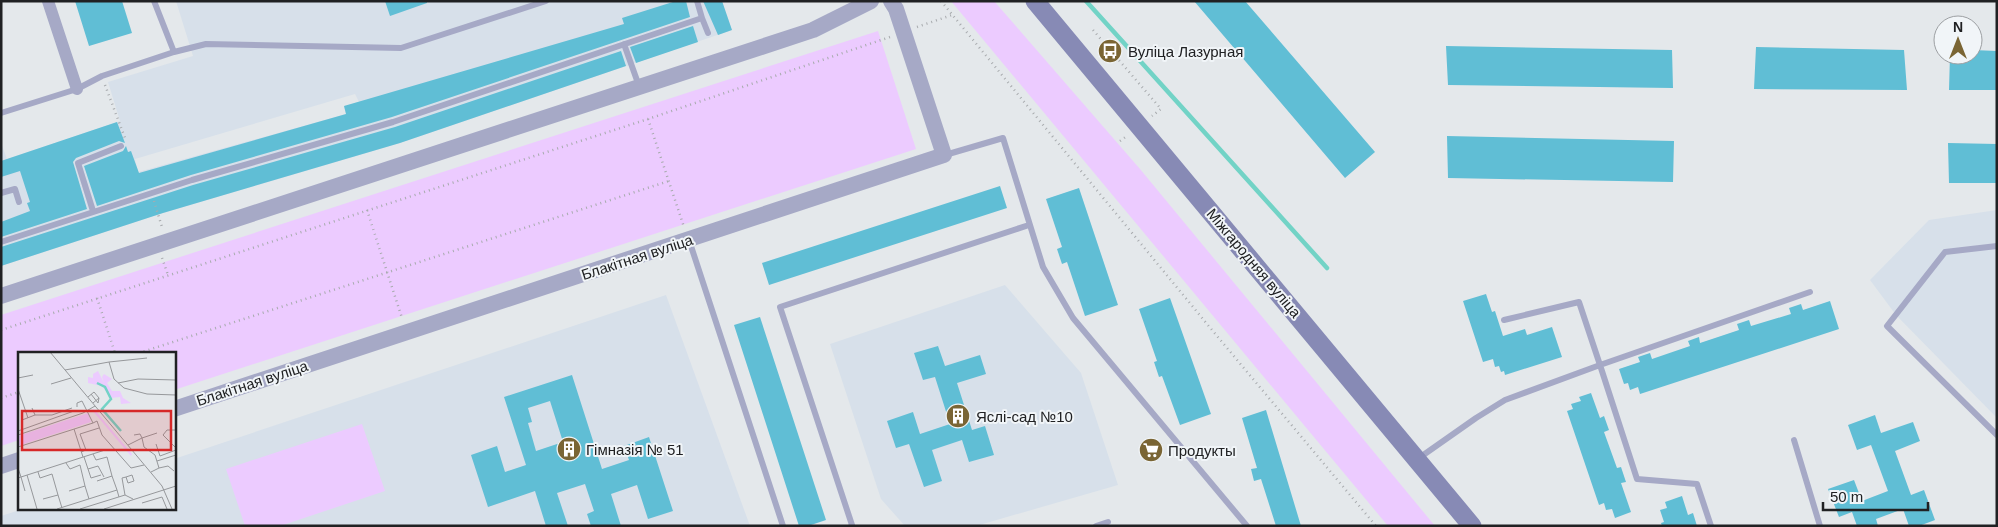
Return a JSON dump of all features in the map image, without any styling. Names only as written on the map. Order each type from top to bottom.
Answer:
[{"type":"main road","name":"Міжгародняя вуліца","points":[[1035,1],[1472,526]]},
{"type":"street","points":[[48,1],[77,89]]},
{"type":"street","points":[[1,296],[813,30],[871,1]]},
{"type":"street","points":[[891,1],[896,9],[904,32],[944,156]]},
{"type":"street","name":"Блакітная вуліца","points":[[175,409],[944,156]]},
{"type":"street","points":[[1,466],[18,460]]},
{"type":"lane","points":[[154,1],[174,52]]},
{"type":"lane","points":[[1,113],[77,89],[102,76],[174,52],[206,44],[401,48],[546,1]]},
{"type":"lane","points":[[697,1],[708,32]]},
{"type":"lane","points":[[1,242],[93,211],[392,122],[702,18]]},
{"type":"lane","points":[[624,44],[640,87]]},
{"type":"lane","points":[[944,156],[1003,138],[1043,267],[1073,318],[1247,526]]},
{"type":"lane","points":[[93,211],[78,163],[121,146]]},
{"type":"lane","points":[[1,193],[15,189],[19,202]]},
{"type":"lane","points":[[851,526],[780,306],[1029,225]]},
{"type":"lane","points":[[688,240],[783,526]]},
{"type":"lane","points":[[1997,246],[1944,252],[1887,326],[1997,434]]},
{"type":"lane","points":[[1418,459],[1505,400],[1600,364],[1810,292]]},
{"type":"lane","points":[[1504,320],[1579,302],[1637,479],[1697,484],[1711,526]]},
{"type":"lane","points":[[1794,440],[1820,526]]},
{"type":"lane","points":[[1096,526],[1108,522]]},
{"type":"path","points":[[941,1],[1376,526]]},
{"type":"path","points":[[1,330],[648,119],[952,15]]},
{"type":"path","points":[[1093,30],[1161,110],[1151,118]]},
{"type":"path","points":[[102,76],[127,144],[121,146]]},
{"type":"path","points":[[648,119],[688,240]]},
{"type":"path","points":[[1120,141],[1128,135]]},
{"type":"path","points":[[141,352],[669,181]]},
{"type":"path","points":[[367,210],[407,333]]},
{"type":"path","points":[[158,214],[162,226],[158,228]]},
{"type":"path","points":[[161,255],[168,275]]},
{"type":"path","points":[[97,298],[115,352]]},
{"type":"path","points":[[1,398],[18,392]]},
{"type":"shaded area","points":[[176,1],[722,1],[732,30],[400,143],[160,214],[1,266],[1,143],[7,159],[120,121],[108,82],[193,56]],"holes":[[[355,94],[359,102],[344,106],[346,114],[138,172],[135,159]]]},
{"type":"shaded area","points":[[951,1],[994,1],[1140,169],[1435,526],[1388,526]]},
{"type":"shaded area","points":[[878,31],[916,149],[175,390],[175,352],[18,352],[18,440],[1,446],[1,315]]},
{"type":"shaded area","points":[[1997,210],[1997,418],[1896,315],[1870,280],[1929,220]]},
{"type":"shaded area","points":[[1005,285],[1081,373],[1118,485],[976,526],[905,526],[881,499],[830,344]]},
{"type":"shaded area","points":[[666,295],[750,526],[1,526],[1,516],[20,510],[175,510],[175,459]]},
{"type":"shaded area","points":[[362,424],[385,491],[280,526],[245,526],[226,469]]},
{"type":"building","points":[[75,1],[122,1],[132,33],[89,46]]},
{"type":"building","points":[[385,1],[427,1],[427,3],[390,16]]},
{"type":"building","points":[[676,1],[686,1],[690,17],[392,117],[191,175],[97,206],[84,166],[123,151],[126,146],[128,152],[131,151],[139,173],[346,114],[344,106],[624,24],[622,18]]},
{"type":"building","points":[[703,1],[722,1],[732,30],[718,35]]},
{"type":"building","points":[[1194,1],[1245,1],[1375,152],[1345,178]]},
{"type":"building","points":[[693,26],[698,42],[636,63],[630,47]]},
{"type":"building","points":[[1446,46],[1672,50],[1673,88],[1448,85]]},
{"type":"building","points":[[1756,47],[1904,50],[1907,90],[1754,89]]},
{"type":"building","points":[[1983,50],[1997,51],[1997,90],[1949,90],[1950,65],[1983,65]]},
{"type":"building","points":[[621,51],[626,66],[400,143],[163,213],[1,266],[1,247],[193,185],[395,127]]},
{"type":"building","points":[[117,122],[125,143],[119,141],[76,158],[73,162],[87,209],[1,237],[1,222],[30,211],[27,203],[30,202],[20,171],[1,177],[1,161]]},
{"type":"building","points":[[1447,136],[1674,141],[1673,182],[1448,178]]},
{"type":"building","points":[[1948,143],[1997,144],[1997,183],[1949,183]]},
{"type":"building","points":[[1000,186],[1007,208],[769,285],[762,263]]},
{"type":"building","points":[[1079,188],[1118,305],[1085,316],[1067,262],[1062,264],[1057,249],[1062,247],[1046,199]]},
{"type":"building","points":[[1486,294],[1492,312],[1495,311],[1503,336],[1525,329],[1527,335],[1552,327],[1562,357],[1505,375],[1504,371],[1501,372],[1499,366],[1495,367],[1493,359],[1483,362],[1463,301]]},
{"type":"building","points":[[1170,298],[1211,414],[1180,425],[1162,376],[1159,377],[1154,362],[1157,361],[1139,309]]},
{"type":"building","points":[[1830,301],[1839,329],[1640,394],[1638,387],[1630,390],[1628,383],[1624,384],[1619,369],[1640,362],[1638,357],[1650,353],[1652,359],[1690,346],[1688,341],[1699,337],[1700,343],[1739,330],[1737,324],[1749,320],[1751,326],[1791,314],[1789,308],[1801,304],[1803,310]]},
{"type":"building","points":[[760,317],[826,520],[808,526],[799,526],[734,325]]},
{"type":"building","name":"Яслі-сад №10","points":[[938,346],[945,366],[980,355],[986,374],[957,383],[972,430],[985,426],[994,455],[969,462],[962,440],[932,450],[942,481],[924,487],[909,444],[896,448],[887,421],[913,412],[920,434],[950,424],[935,377],[923,380],[914,353]]},
{"type":"building","name":"Гімназія № 51","points":[[572,375],[602,469],[629,460],[624,446],[649,437],[673,511],[648,519],[637,485],[611,494],[621,526],[591,526],[587,514],[594,511],[585,484],[557,493],[568,526],[546,526],[535,491],[488,507],[471,455],[497,446],[505,472],[526,465],[504,397]],"holes":[[[550,401],[563,442],[536,451],[528,423],[532,422],[528,408]]]},
{"type":"building","points":[[1591,393],[1600,418],[1604,416],[1609,430],[1604,432],[1617,468],[1621,467],[1626,482],[1621,483],[1631,512],[1615,518],[1612,509],[1606,510],[1604,503],[1599,505],[1567,411],[1573,409],[1571,404],[1581,401],[1579,397]]},
{"type":"building","points":[[1266,410],[1301,526],[1276,526],[1261,479],[1254,481],[1251,469],[1257,468],[1242,418]]},
{"type":"building","points":[[1875,415],[1881,433],[1913,422],[1920,441],[1895,451],[1911,495],[1924,490],[1935,520],[1919,526],[1909,526],[1903,509],[1876,519],[1878,526],[1857,526],[1852,512],[1839,517],[1828,489],[1854,480],[1862,501],[1888,491],[1871,445],[1857,450],[1848,425]]},
{"type":"building","points":[[1682,496],[1688,515],[1693,513],[1697,526],[1662,526],[1661,523],[1664,522],[1660,510],[1667,508],[1665,502]]},
{"type":"waterway","points":[[1086,1],[1327,268]]},
{"type":"place","name":"Вуліца Лазурная","points":[[1110,51]]},
{"type":"place","name":"Яслі-сад №10","points":[[958,416]]},
{"type":"place","name":"Гімназія № 51","points":[[569,449]]},
{"type":"place","name":"Продукты","points":[[1151,450]]}]
